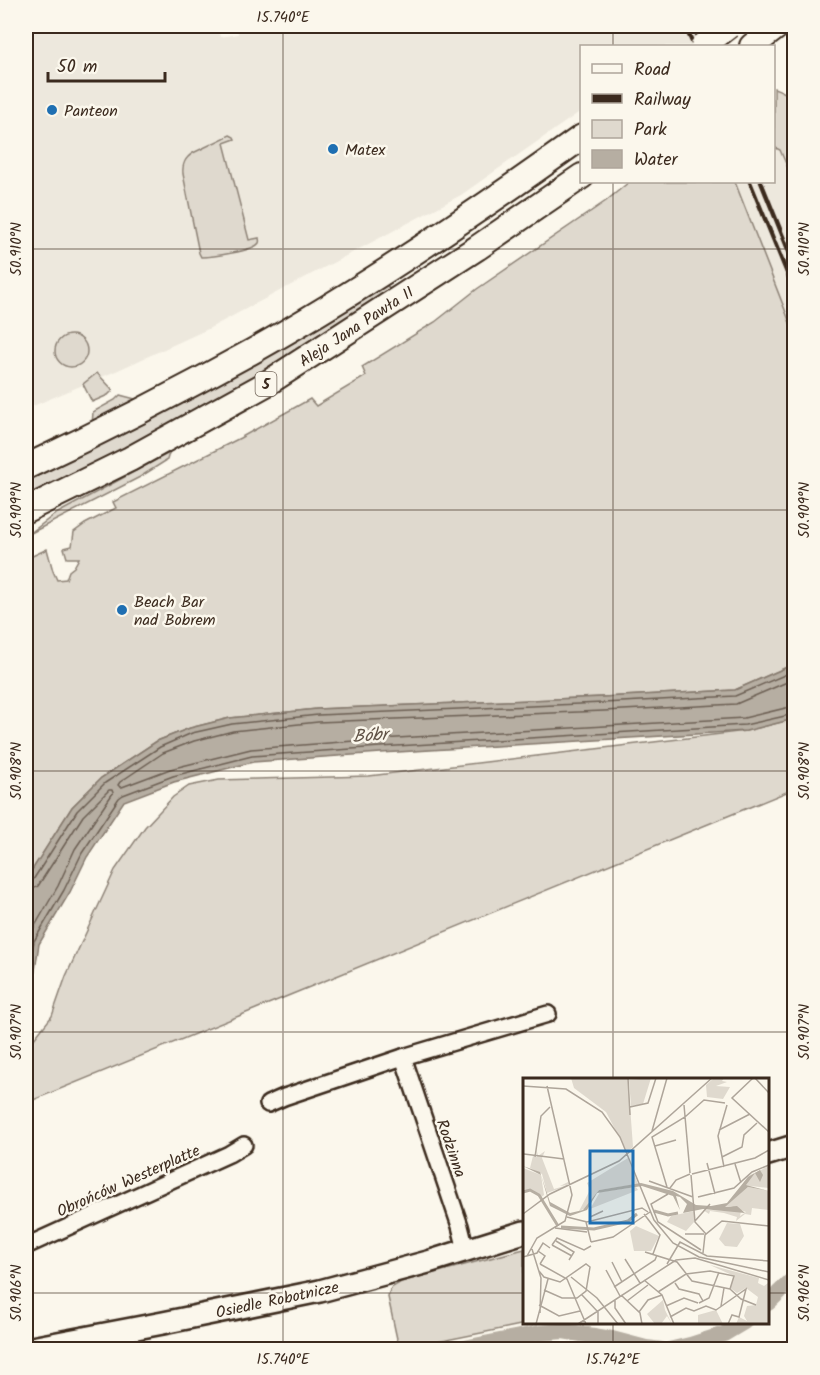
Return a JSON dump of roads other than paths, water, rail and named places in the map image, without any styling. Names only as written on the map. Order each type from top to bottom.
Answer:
[{"type":"main road","points":[[704,45],[729,26]]},
{"type":"main road","points":[[753,45],[778,26]]},
{"type":"main road","name":"Aleja Jana Pawła II","points":[[26,467],[168,397],[254,350],[385,271],[580,138]]},
{"type":"main road","name":"Aleja Jana Pawła II","points":[[26,510],[130,459],[266,384],[477,248],[580,177]]},
{"type":"street","points":[[268,1104],[403,1057],[548,1014]]},
{"type":"street","name":"Rodzinna","points":[[403,1057],[466,1250]]},
{"type":"street","name":"Obrońców Westerplatte","points":[[26,1246],[229,1154],[244,1145]]},
{"type":"street","points":[[769,1154],[795,1146]]},
{"type":"street","name":"Osiedle Robotnicze","points":[[26,1349],[320,1291],[523,1233]]},
{"type":"water","name":"Bóbr","points":[[794,664],[794,719],[746,731],[253,762],[174,782],[124,801],[87,857],[70,892],[39,944],[34,977],[26,991],[26,883],[32,870],[72,807],[101,778],[157,741],[190,728],[230,718],[317,709],[735,690]]},
{"type":"waterway","points":[[769,1302],[794,1278]]},
{"type":"waterway","points":[[669,1350],[724,1334],[741,1324]]},
{"type":"waterway","points":[[454,1350],[540,1333],[563,1331],[662,1350]]},
{"type":"railway","points":[[685,26],[694,45]]},
{"type":"railway","points":[[697,26],[706,45]]},
{"type":"railway","points":[[750,183],[794,290]]},
{"type":"railway","points":[[761,183],[794,264]]},
{"type":"place","name":"Panteon","points":[[52,110]]},
{"type":"place","name":"Matex","points":[[333,149]]},
{"type":"place","name":"Beach Bar nad Bobrem","points":[[122,610]]}]
